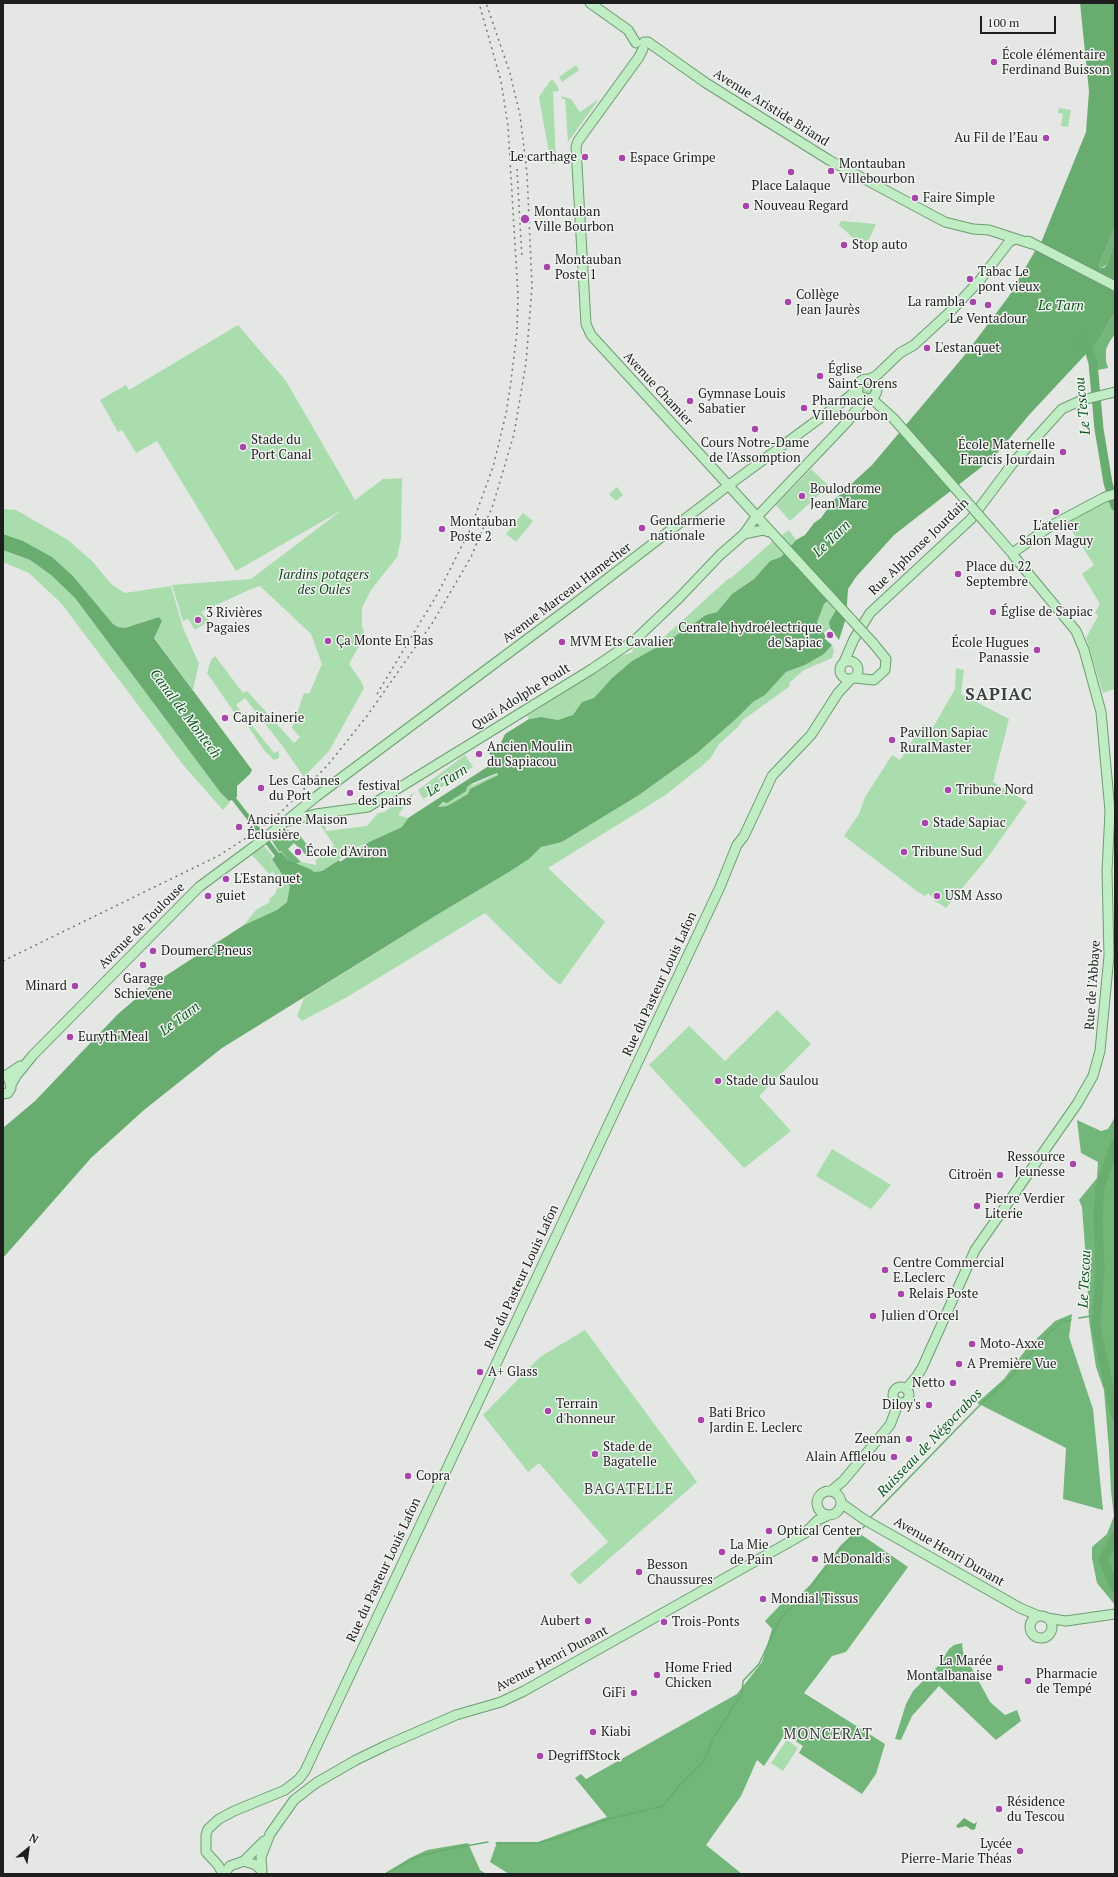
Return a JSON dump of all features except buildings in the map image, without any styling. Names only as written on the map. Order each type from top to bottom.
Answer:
[{"type":"main road","name":"Avenue Aristide Briand","points":[[590,3],[620,24],[643,45],[829,160],[945,222],[973,229],[998,229],[1016,236],[1115,286]]},
{"type":"main road","name":"Avenue Chamier","points":[[643,45],[635,62],[578,141],[576,147],[585,320],[591,335],[873,643],[886,659],[884,670],[879,676]]},
{"type":"main road","points":[[989,230],[1001,240],[1003,251]]},
{"type":"main road","points":[[872,390],[905,358],[914,345],[952,310],[980,280],[1009,242],[1016,236]]},
{"type":"main road","name":"Avenue Marceau Hamecher","points":[[279,826],[577,602],[729,485],[850,396],[858,389],[860,382],[872,390]]},
{"type":"main road","name":"Rue de l'Abbaye","points":[[843,1481],[890,1425],[899,1402],[904,1402],[908,1398],[908,1392],[906,1389],[922,1368],[975,1250],[983,1236],[1074,1109],[1087,1088],[1098,1063],[1102,1043],[1109,956],[1107,871],[1110,811],[1101,712],[1076,631],[1013,553],[893,418],[890,408],[872,390],[859,394],[858,389]]},
{"type":"main road","name":"Quai Adolphe Poult","points":[[279,826],[297,818],[363,808],[372,805],[611,657],[636,639],[679,598],[720,555],[744,534],[757,516],[848,421],[872,390]]},
{"type":"main road","name":"Rue Alphonse Jourdain","points":[[844,662],[854,639],[870,613],[971,519],[1013,463],[1062,409],[1082,400],[1112,392]]},
{"type":"main road","points":[[1013,553],[1052,525],[1105,497],[1115,494]]},
{"type":"main road","points":[[744,534],[763,530],[772,533]]},
{"type":"main road","points":[[852,678],[857,676],[857,666],[853,648],[854,639]]},
{"type":"main road","points":[[848,660],[868,676],[879,676],[871,680],[852,678],[846,679],[841,674],[840,668],[844,662],[848,660]]},
{"type":"main road","name":"Rue du Pasteur Louis Lafon","points":[[838,693],[841,674]]},
{"type":"main road","name":"Rue du Pasteur Louis Lafon","points":[[206,1841],[208,1829],[219,1819],[285,1790],[299,1779],[305,1771],[720,887],[737,845],[744,836],[772,776],[811,735],[838,693],[852,678]]},
{"type":"main road","points":[[317,796],[312,803],[314,811],[320,814]]},
{"type":"main road","name":"Avenue de Toulouse","points":[[3,1094],[10,1090],[16,1076],[33,1055],[199,887],[268,836],[279,826]]},
{"type":"main road","name":"Avenue de Toulouse","points":[[4,1076],[33,1055]]},
{"type":"main road","points":[[4,1076],[10,1080],[11,1085]]},
{"type":"main road","points":[[810,1528],[818,1507],[817,1502],[821,1495],[831,1491],[843,1481]]},
{"type":"main road","points":[[818,1507],[822,1513],[831,1514],[838,1510],[843,1481]]},
{"type":"main road","points":[[831,1491],[840,1501]]},
{"type":"main road","name":"Avenue Henri Dunant","points":[[840,1501],[865,1520],[1020,1608],[1043,1617],[1066,1621],[1111,1614]]},
{"type":"main road","name":"Avenue Henri Dunant","points":[[223,1874],[230,1866],[255,1852],[270,1834],[286,1809],[302,1792],[356,1760],[439,1722],[507,1699],[793,1540],[810,1528],[818,1520],[831,1514],[865,1520]]},
{"type":"main road","name":"Avenue Henri Dunant","points":[[1020,1608],[1030,1624]]},
{"type":"main road","points":[[1043,1617],[1051,1626],[1050,1631],[1045,1636],[1036,1636],[1032,1632],[1030,1624],[1033,1620],[1043,1617]]},
{"type":"main road","name":"Avenue Henri Dunant","points":[[1050,1631],[1066,1621]]},
{"type":"main road","name":"Avenue Henri Dunant","points":[[263,1872],[261,1857],[270,1834]]},
{"type":"main road","points":[[206,1841],[216,1858],[224,1862],[250,1862],[263,1872]]},
{"type":"main road","points":[[206,1841],[208,1856],[218,1865],[223,1874]]},
{"type":"green space","points":[[576,65],[579,70],[562,82],[559,77]]},
{"type":"green space","points":[[553,80],[559,89],[558,91],[553,92],[556,163],[551,164],[539,97],[550,81]]},
{"type":"green space","points":[[561,96],[571,99],[580,112],[599,99],[568,142],[565,99],[562,99]]},
{"type":"green space","points":[[1059,108],[1071,110],[1068,127],[1061,126],[1063,114],[1058,113]]},
{"type":"green space","points":[[841,221],[876,224],[866,246],[863,247],[839,225]]},
{"type":"green space","name":"Jardins potagers des Oules","points":[[238,325],[286,381],[355,500],[383,479],[402,478],[401,539],[397,557],[371,590],[362,608],[362,627],[365,635],[349,664],[364,688],[329,751],[304,777],[284,748],[245,698],[236,705],[274,753],[279,751],[279,758],[274,760],[264,750],[241,716],[236,715],[207,673],[211,660],[215,656],[243,693],[247,691],[294,743],[300,737],[292,728],[304,693],[309,694],[322,664],[311,634],[260,586],[201,612],[209,621],[195,630],[188,619],[183,621],[172,585],[251,579],[342,510],[236,571],[157,441],[136,453],[122,430],[118,432],[100,400],[126,385],[129,390]]},
{"type":"green space","points":[[868,383],[872,385],[874,389],[872,393],[868,395],[864,393],[862,389],[864,385]]},
{"type":"green space","name":"Boulodrome Jean Marc","points":[[811,469],[829,486],[790,521],[776,505]]},
{"type":"green space","points":[[617,487],[623,495],[616,501],[609,494]]},
{"type":"green space","points":[[1115,499],[1115,689],[1103,693],[1086,638],[1098,616],[1095,613],[1100,604],[1082,574],[1094,565],[1066,522],[1107,500]]},
{"type":"green space","points":[[3,509],[16,510],[68,540],[92,561],[112,585],[125,593],[171,586],[183,628],[199,664],[193,690],[154,637],[162,621],[159,617],[125,628],[118,627],[113,624],[73,576],[52,557],[23,541],[3,534]]},
{"type":"green space","points":[[523,513],[533,521],[516,542],[506,534]]},
{"type":"green space","points":[[789,530],[796,540],[781,557],[770,561],[754,579],[732,594],[717,612],[706,615],[668,641],[632,661],[612,678],[594,698],[582,702],[573,715],[558,720],[541,717],[529,719],[527,716],[621,656],[633,652],[632,649],[646,644],[647,646],[664,637],[729,578],[730,579],[773,541]]},
{"type":"green space","points":[[3,550],[30,560],[51,575],[75,598],[220,792],[230,802],[223,810],[184,766],[61,603],[29,573],[3,562]]},
{"type":"green space","points":[[834,595],[837,598],[836,610],[829,622],[830,628],[823,633],[817,622],[818,616],[824,604]]},
{"type":"green space","points":[[832,645],[834,651],[832,658],[804,670],[789,683],[790,686],[743,720],[737,728],[719,744],[710,759],[687,778],[664,796],[548,868],[605,922],[560,985],[485,913],[347,997],[302,1021],[297,1016],[304,998],[440,913],[509,872],[529,859],[541,847],[562,842],[639,795],[696,754],[753,702],[765,695],[786,672],[805,665],[824,654]]},
{"type":"green space","points":[[956,668],[964,670],[961,694],[1009,719],[993,782],[1027,802],[988,857],[946,908],[935,901],[928,893],[925,896],[918,892],[844,836],[859,814],[865,797],[892,755],[900,760],[923,724],[932,729],[955,689]]},
{"type":"green space","points":[[465,755],[473,767],[423,799],[418,790]]},
{"type":"green space","points":[[499,773],[493,778],[470,789],[468,794],[447,806],[438,807],[471,784],[473,785]]},
{"type":"green space","points":[[415,792],[398,815],[408,818],[402,827],[347,852],[346,855],[322,871],[314,872],[296,865],[297,863],[301,862],[316,865],[316,860],[334,845],[319,823],[325,826],[326,831],[367,826],[378,813],[384,812]]},
{"type":"green space","points":[[263,845],[273,856],[271,858],[290,882],[287,902],[277,910],[244,925],[256,910],[270,902],[269,899],[275,894],[278,886],[281,885],[273,872],[269,874],[252,855]]},
{"type":"green space","name":"Stade du Saulou","points":[[777,1010],[811,1044],[759,1096],[791,1131],[744,1168],[649,1065],[689,1026],[725,1061]]},
{"type":"green space","points":[[832,1149],[891,1185],[871,1209],[816,1176]]},
{"type":"green space","name":"Stade de Bagatelle","points":[[585,1330],[697,1482],[579,1585],[570,1574],[608,1542],[539,1463],[528,1472],[483,1415],[540,1357]]},
{"type":"green space","points":[[787,1740],[798,1748],[783,1771],[771,1763]]},
{"type":"shaded area","points":[[1115,227],[1115,242],[1107,264],[1102,268],[1099,265]]},
{"type":"shaded area","points":[[1115,312],[1115,334],[1106,349],[1106,361],[1108,368],[1098,370],[1093,363],[1089,350],[1099,340]]},
{"type":"shaded area","points":[[284,829],[298,833],[313,853],[307,856],[294,843],[288,849],[301,862],[297,863],[296,865],[288,860],[281,851],[279,852],[271,839]]},
{"type":"shaded area","points":[[1115,1117],[1115,1605],[1097,1583],[1092,1558],[1092,1547],[1107,1534],[1114,1516],[1104,1390],[1096,1367],[1089,1320],[1082,1207],[1079,1200],[1097,1178],[1098,1162],[1081,1153],[1077,1120],[1101,1131],[1108,1129]]},
{"type":"shaded area","points":[[1072,1314],[1069,1337],[1093,1409],[1103,1510],[1063,1499],[1066,1448],[977,1403],[1004,1379],[1027,1348],[1055,1321]]},
{"type":"shaded area","points":[[856,1531],[908,1567],[846,1652],[832,1656],[804,1693],[885,1744],[876,1774],[862,1794],[799,1753],[803,1746],[785,1734],[764,1766],[757,1760],[741,1796],[706,1845],[742,1874],[509,1874],[490,1862],[497,1842],[538,1842],[607,1817],[575,1778],[581,1774],[586,1779],[737,1694],[762,1662],[772,1629],[765,1621],[785,1600],[790,1605],[810,1585],[841,1545]]},
{"type":"shaded area","points":[[962,1643],[963,1652],[990,1702],[1005,1715],[1017,1710],[1021,1721],[996,1740],[939,1686],[912,1716],[901,1740],[895,1739],[906,1704],[913,1691],[938,1666],[949,1649],[954,1645]]},
{"type":"shaded area","points":[[468,1843],[480,1870],[486,1874],[384,1874],[410,1858],[427,1850]]},
{"type":"water","name":"Le Tarn","points":[[1080,3],[1115,3],[1115,227],[1099,265],[1101,268],[1104,268],[1107,264],[1115,242],[1115,312],[1099,340],[1029,415],[993,458],[894,535],[856,577],[848,589],[846,618],[839,640],[830,628],[829,622],[836,610],[837,598],[834,595],[824,604],[817,622],[826,637],[824,638],[832,645],[824,654],[805,665],[786,672],[765,695],[753,702],[696,754],[639,795],[562,842],[541,847],[529,859],[509,872],[222,1048],[144,1110],[91,1158],[3,1258],[3,1128],[35,1101],[118,1014],[153,984],[244,925],[277,910],[287,902],[290,886],[272,859],[275,856],[232,800],[229,801],[220,792],[75,598],[51,575],[30,560],[3,550],[3,534],[23,541],[52,557],[73,576],[113,624],[118,627],[125,628],[159,617],[162,621],[154,638],[252,770],[250,774],[237,786],[236,798],[279,853],[281,852],[288,860],[314,872],[322,871],[339,860],[340,862],[369,842],[402,827],[408,818],[495,762],[489,753],[499,747],[505,734],[529,719],[541,717],[558,720],[573,715],[582,702],[594,698],[612,678],[632,661],[668,641],[706,615],[717,612],[732,594],[754,579],[770,561],[781,557],[796,540],[805,535],[814,523],[821,518],[833,501],[872,465],[964,356],[1009,296],[1035,251],[1038,250],[1086,132],[1089,91]],"holes":[[[497,773],[498,775],[470,789],[468,794],[447,806],[438,807],[443,802],[447,803],[466,791],[467,787],[471,784]]]},
{"type":"water","points":[[964,1818],[974,1824],[977,1822],[975,1829],[972,1830],[966,1826],[958,1828],[956,1826]]},
{"type":"waterway","name":"Le Tescou","points":[[1082,340],[1089,350],[1093,363],[1099,429],[1108,483],[1115,506]]},
{"type":"waterway","name":"Le Tescou","points":[[1115,1144],[1100,1187],[1098,1216],[1100,1269],[1096,1327],[1115,1415]]},
{"type":"waterway","name":"Ruisseau de Négocrabos","points":[[1079,1318],[1097,1315]]},
{"type":"waterway","name":"Ruisseau de Négocrabos","points":[[1008,1380],[1047,1335],[1062,1322],[1071,1320]]},
{"type":"waterway","name":"Ruisseau de Négocrabos","points":[[870,1518],[977,1408],[1005,1382]]},
{"type":"waterway","name":"Ruisseau de Négocrabos","points":[[496,1843],[538,1843],[560,1837],[605,1820],[663,1806],[678,1787],[704,1761],[714,1737],[742,1693],[743,1681],[759,1664],[780,1619],[811,1587],[842,1546],[866,1525]]},
{"type":"waterway","name":"Le Tescou","points":[[1115,1537],[1103,1560],[1115,1588]]},
{"type":"waterway","name":"Ruisseau de Négocrabos","points":[[385,1874],[416,1857],[443,1850],[488,1842]]},
{"type":"railway","points":[[377,694],[438,593],[470,530],[493,467],[506,414],[511,381],[517,331],[518,295],[508,126],[501,81],[479,3]]},
{"type":"railway","points":[[3,961],[218,856],[254,833],[281,812],[327,766],[367,716],[433,622],[471,557],[493,505],[514,434],[526,363],[532,286],[527,173],[520,115],[510,73],[486,3]]},
{"type":"railway","points":[[517,169],[522,259]]},
{"type":"place","name":"École élémentaire Ferdinand Buisson","points":[[994,62]]},
{"type":"place","name":"Au Fil de l’Eau","points":[[1046,138]]},
{"type":"place","name":"Le carthage","points":[[585,157]]},
{"type":"place","name":"Espace Grimpe","points":[[622,158]]},
{"type":"place","name":"Montauban Villebourbon","points":[[831,171]]},
{"type":"place","name":"Place Lalaque","points":[[791,172]]},
{"type":"place","name":"Faire Simple","points":[[915,198]]},
{"type":"place","name":"Nouveau Regard","points":[[746,206]]},
{"type":"place","name":"Montauban Ville Bourbon","points":[[525,219]]},
{"type":"place","name":"Stop auto","points":[[844,245]]},
{"type":"place","name":"Montauban Poste 1","points":[[547,267]]},
{"type":"place","name":"Tabac Le pont vieux","points":[[970,279]]},
{"type":"place","name":"Collège Jean Jaurès","points":[[788,302]]},
{"type":"place","name":"La rambla","points":[[973,302]]},
{"type":"place","name":"Le Ventadour","points":[[988,305]]},
{"type":"place","name":"L'estanquet","points":[[927,348]]},
{"type":"place","name":"Église Saint-Orens","points":[[820,376]]},
{"type":"place","name":"Gymnase Louis Sabatier","points":[[690,401]]},
{"type":"place","name":"Pharmacie Villebourbon","points":[[804,408]]},
{"type":"place","name":"Cours Notre-Dame de l'Assomption","points":[[755,429]]},
{"type":"place","name":"Stade du Port Canal","points":[[243,447]]},
{"type":"place","name":"École Maternelle Francis Jourdain","points":[[1063,452]]},
{"type":"place","name":"Boulodrome Jean Marc","points":[[802,496]]},
{"type":"place","name":"L'atelier Salon Maguy","points":[[1056,512]]},
{"type":"place","name":"Gendarmerie nationale","points":[[642,528]]},
{"type":"place","name":"Montauban Poste 2","points":[[442,529]]},
{"type":"place","name":"Place du 22 Septembre","points":[[958,574]]},
{"type":"place","name":"Église de Sapiac","points":[[993,612]]},
{"type":"place","name":"3 Rivières Pagaies","points":[[198,620]]},
{"type":"place","name":"Centrale hydroélectrique de Sapiac","points":[[830,635]]},
{"type":"place","name":"Ça Monte En Bas","points":[[328,641]]},
{"type":"place","name":"MVM Ets Cavalier","points":[[562,642]]},
{"type":"place","name":"École Hugues Panassie","points":[[1037,650]]},
{"type":"place","name":"Capitainerie","points":[[225,718]]},
{"type":"place","name":"Pavillon Sapiac RuralMaster","points":[[892,740]]},
{"type":"place","name":"Ancien Moulin du Sapiacou","points":[[479,754]]},
{"type":"place","name":"Les Cabanes du Port","points":[[261,788]]},
{"type":"place","name":"Tribune Nord","points":[[948,790]]},
{"type":"place","name":"festival des pains","points":[[350,793]]},
{"type":"place","name":"Stade Sapiac","points":[[925,823]]},
{"type":"place","name":"Ancienne Maison Éclusière","points":[[239,827]]},
{"type":"place","name":"École d'Aviron","points":[[298,852]]},
{"type":"place","name":"Tribune Sud","points":[[904,852]]},
{"type":"place","name":"L'Estanquet","points":[[226,879]]},
{"type":"place","name":"guiet","points":[[208,896]]},
{"type":"place","name":"USM Asso","points":[[937,896]]},
{"type":"place","name":"Doumerc Pneus","points":[[153,951]]},
{"type":"place","name":"Garage Schievene","points":[[143,965]]},
{"type":"place","name":"Minard","points":[[75,986]]},
{"type":"place","name":"Euryth'Meal","points":[[70,1037]]},
{"type":"place","name":"Stade du Saulou","points":[[718,1081]]},
{"type":"place","name":"Ressource Jeunesse","points":[[1073,1164]]},
{"type":"place","name":"Citroën","points":[[1000,1175]]},
{"type":"place","name":"Pierre Verdier Literie","points":[[977,1206]]},
{"type":"place","name":"Centre Commercial E.Leclerc","points":[[885,1270]]},
{"type":"place","name":"Relais Poste","points":[[901,1294]]},
{"type":"place","name":"Julien d'Orcel","points":[[873,1316]]},
{"type":"place","name":"Moto-Axxe","points":[[972,1344]]},
{"type":"place","name":"A Première Vue","points":[[959,1364]]},
{"type":"place","name":"A+ Glass","points":[[480,1372]]},
{"type":"place","name":"Netto","points":[[953,1383]]},
{"type":"place","name":"Diloy's","points":[[929,1405]]},
{"type":"place","name":"Terrain d'honneur","points":[[548,1411]]},
{"type":"place","name":"Bati Brico Jardin E. Leclerc","points":[[701,1420]]},
{"type":"place","name":"Zeeman","points":[[909,1439]]},
{"type":"place","name":"Stade de Bagatelle","points":[[595,1454]]},
{"type":"place","name":"Alain Afflelou","points":[[894,1457]]},
{"type":"place","name":"Copra","points":[[408,1476]]},
{"type":"place","name":"Optical Center","points":[[769,1531]]},
{"type":"place","name":"La Mie de Pain","points":[[722,1552]]},
{"type":"place","name":"McDonald's","points":[[815,1559]]},
{"type":"place","name":"Besson Chaussures","points":[[639,1572]]},
{"type":"place","name":"Mondial Tissus","points":[[763,1599]]},
{"type":"place","name":"Aubert","points":[[588,1621]]},
{"type":"place","name":"Trois-Ponts","points":[[664,1622]]},
{"type":"place","name":"La Marée Montalbanaise","points":[[1000,1668]]},
{"type":"place","name":"Home Fried Chicken","points":[[657,1675]]},
{"type":"place","name":"Pharmacie de Tempé","points":[[1028,1681]]},
{"type":"place","name":"GiFi","points":[[634,1693]]},
{"type":"place","name":"Kiabi","points":[[593,1732]]},
{"type":"place","name":"DegriffStock","points":[[540,1756]]},
{"type":"place","name":"Résidence du Tescou","points":[[999,1809]]},
{"type":"place","name":"Lycée Pierre-Marie Théas","points":[[1020,1851]]},
{"type":"district","name":"SAPIAC","points":[[999,695]]},
{"type":"district","name":"BAGATELLE","points":[[629,1490]]},
{"type":"district","name":"MONCERAT","points":[[828,1735]]},
{"type":"water label","name":"Canal de Montech","points":[[185,714]]}]
